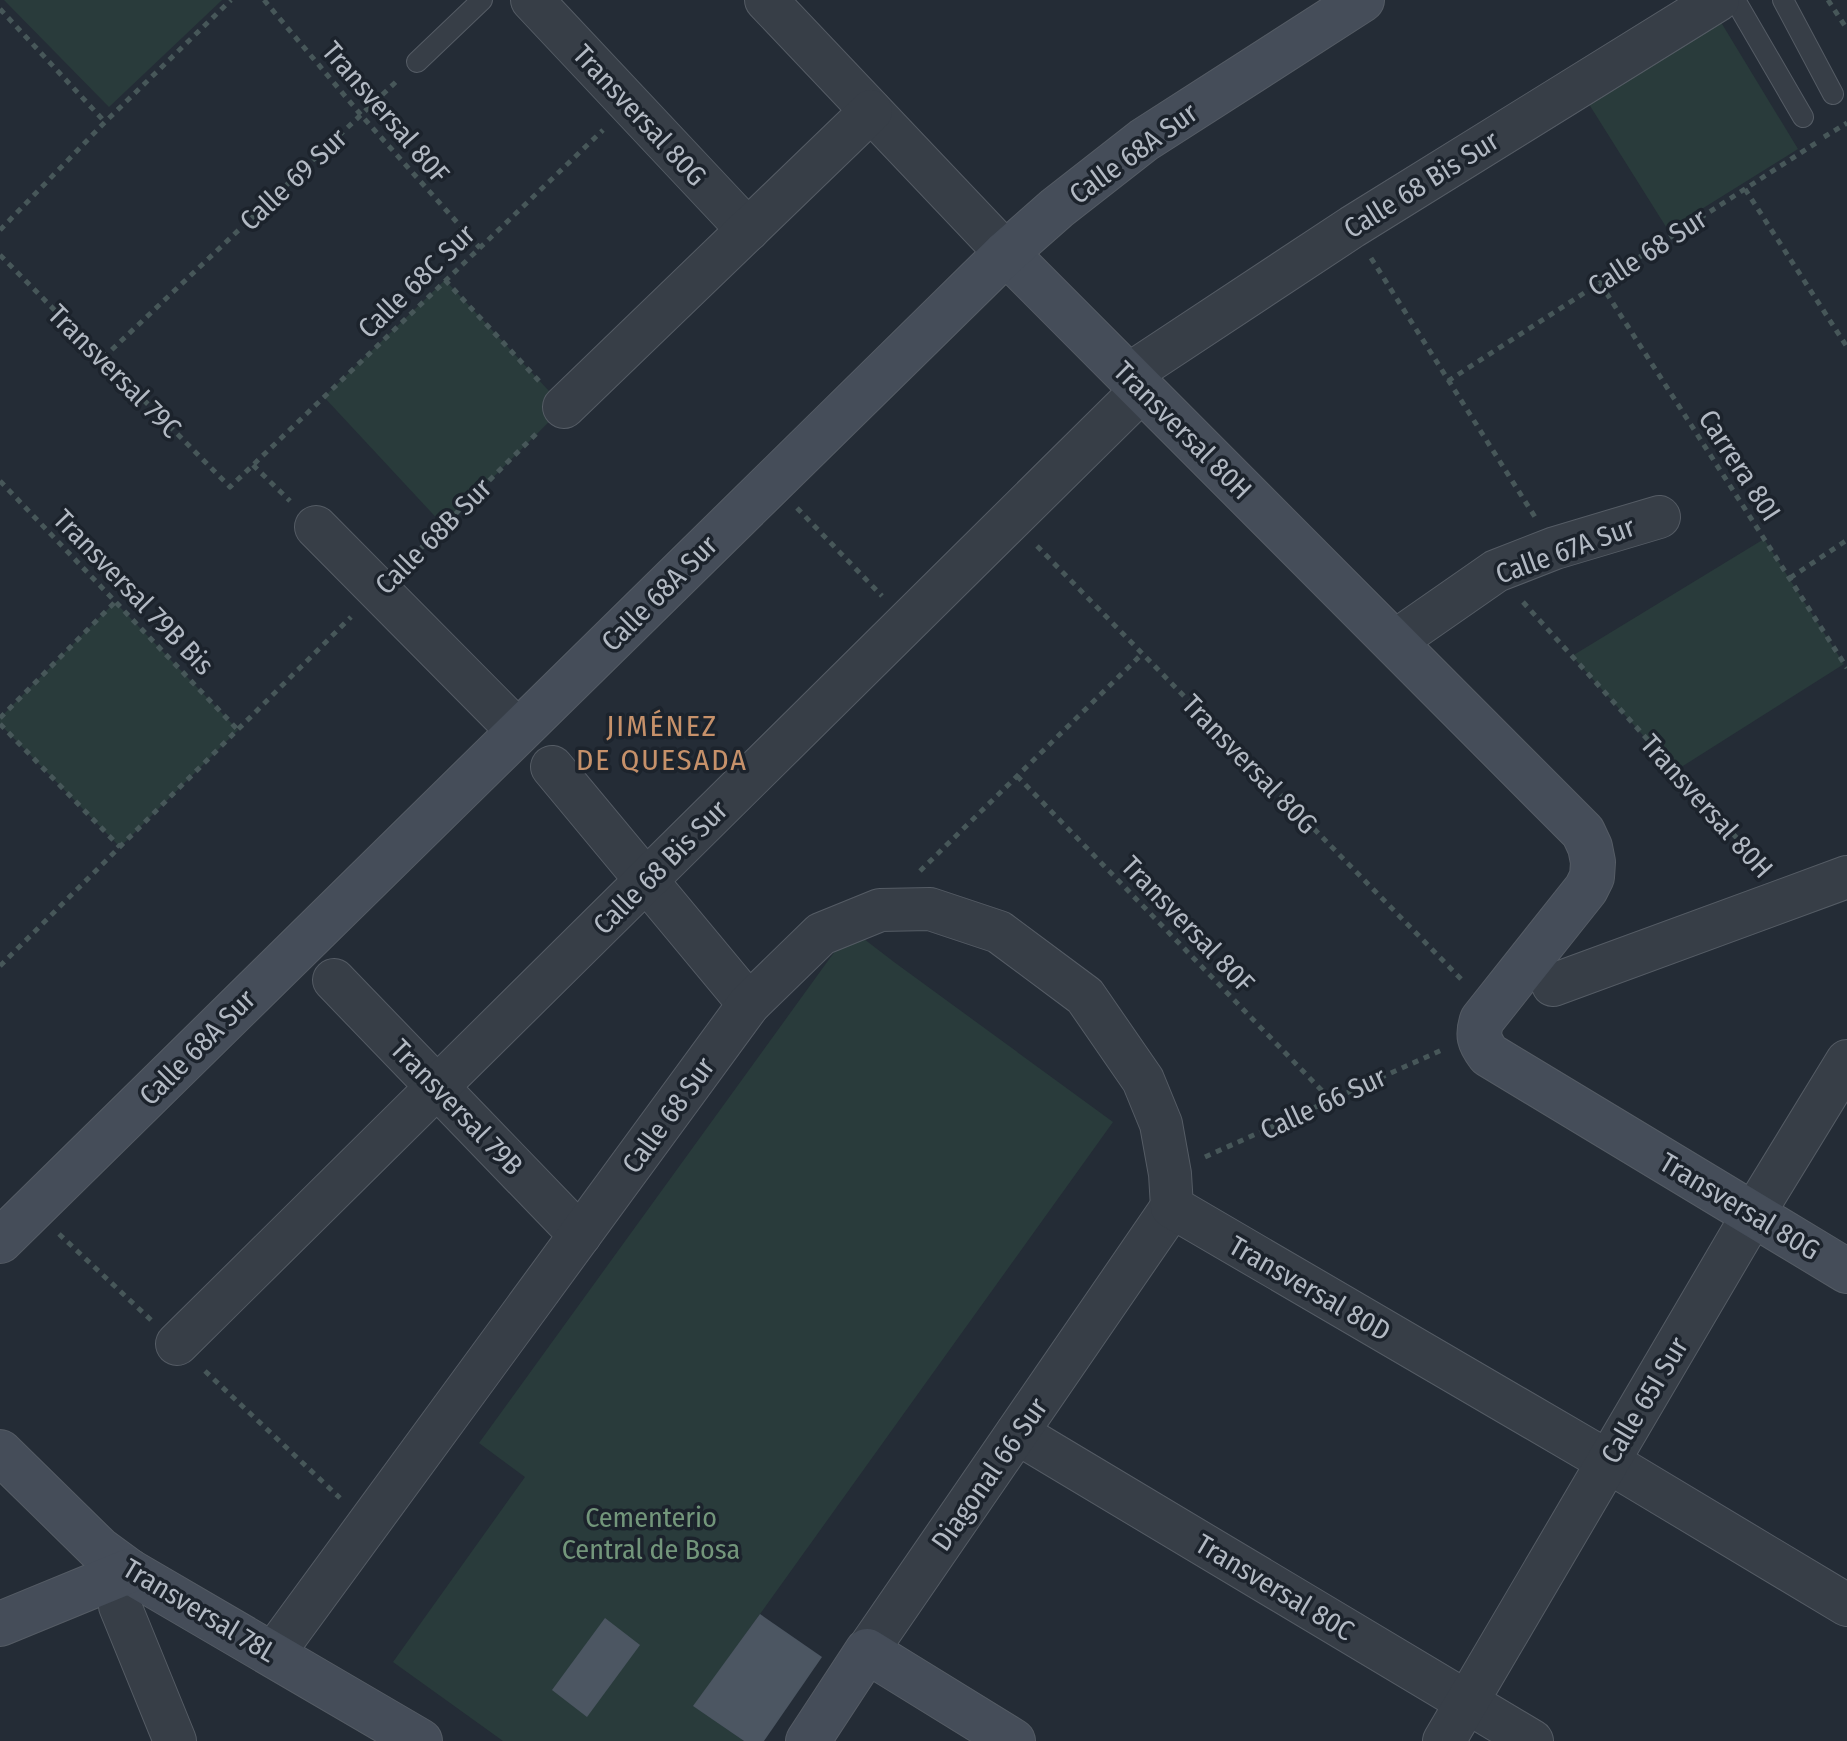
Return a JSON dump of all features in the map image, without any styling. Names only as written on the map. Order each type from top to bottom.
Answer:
[{"type":"street","name":"Transversal 80G","points":[[532,0],[748,230]]},
{"type":"street","name":"Transversal 80H","points":[[766,0],[1006,253],[1583,832],[1593,862],[1592,877],[1586,889],[1484,1021]]},
{"type":"street","name":"Calle 68A Sur","points":[[0,1241],[1006,253],[1057,208],[1144,140],[1362,0]]},
{"type":"street","name":"Calle 68 Bis Sur","points":[[177,1344],[1011,520],[1135,382],[1352,227],[1718,0]]},
{"type":"street","points":[[564,407],[871,111]]},
{"type":"street","name":"Calle 67A Sur","points":[[1394,642],[1496,571],[1555,548],[1659,517]]},
{"type":"street","points":[[316,527],[518,731]]},
{"type":"street","points":[[552,767],[749,1004]]},
{"type":"street","points":[[1553,985],[1847,877]]},
{"type":"street","points":[[880,910],[930,909],[999,932],[1085,996],[1143,1080],[1161,1124],[1171,1191]]},
{"type":"street","name":"Calle 68 Sur","points":[[273,1654],[749,1004],[821,934],[880,910]]},
{"type":"street","name":"Transversal 79B","points":[[334,980],[580,1235]]},
{"type":"street","name":"Transversal 80G","points":[[1484,1021],[1482,1045],[1489,1055],[1847,1271]]},
{"type":"street","name":"Calle 65I Sur","points":[[1444,1741],[1607,1461],[1847,1061]]},
{"type":"street","name":"Diagonal 66 Sur","points":[[808,1741],[1017,1433],[1171,1191]]},
{"type":"street","name":"Transversal 80D","points":[[1171,1191],[1607,1461],[1847,1605]]},
{"type":"street","name":"Transversal 80C","points":[[1017,1433],[1532,1741]]},
{"type":"street","name":"Transversal 78L","points":[[0,1452],[99,1549],[129,1571],[420,1741]]},
{"type":"street","points":[[0,1624],[129,1571]]},
{"type":"street","points":[[129,1571],[119,1588],[120,1606],[175,1741]]},
{"type":"street","points":[[867,1651],[1013,1741]]},
{"type":"street","points":[[1467,1702],[1498,1741]]},
{"type":"lane","points":[[417,62],[482,0]]},
{"type":"lane","points":[[1735,0],[1803,117]]},
{"type":"lane","points":[[1783,0],[1833,94]]},
{"type":"path","points":[[0,230],[105,122],[231,0]]},
{"type":"path","name":"Transversal 80F","points":[[264,0],[480,248]]},
{"type":"path","points":[[1828,0],[1847,29]]},
{"type":"path","points":[[0,9],[105,122]]},
{"type":"path","name":"Calle 69 Sur","points":[[103,358],[417,62]]},
{"type":"path","name":"Calle 68C Sur","points":[[230,487],[630,104]]},
{"type":"path","name":"Calle 68 Sur","points":[[1448,381],[1847,123]]},
{"type":"path","points":[[1745,189],[1847,347]]},
{"type":"path","points":[[1352,227],[1555,548]]},
{"type":"path","name":"Transversal 79C","points":[[0,255],[230,487]]},
{"type":"path","points":[[445,280],[564,407]]},
{"type":"path","name":"Carrera 80I","points":[[1600,283],[1847,668]]},
{"type":"path","name":"Calle 68B Sur","points":[[0,966],[564,407]]},
{"type":"path","points":[[253,465],[316,527]]},
{"type":"path","name":"Transversal 79B Bis","points":[[0,481],[238,730]]},
{"type":"path","points":[[772,482],[907,623]]},
{"type":"path","name":"Transversal 80G","points":[[1011,520],[1142,654],[1484,1021]]},
{"type":"path","points":[[1790,578],[1847,540]]},
{"type":"path","name":"Transversal 80H","points":[[1496,571],[1791,897]]},
{"type":"path","points":[[115,602],[0,721],[120,847]]},
{"type":"path","points":[[880,910],[1142,654]]},
{"type":"path","name":"Transversal 80F","points":[[1017,776],[1330,1099]]},
{"type":"path","name":"Calle 66 Sur","points":[[1171,1191],[1330,1099],[1484,1021]]},
{"type":"green space","points":[[4,0],[222,0],[109,107]]},
{"type":"green space","points":[[1719,19],[1798,149],[1668,230],[1587,101]]},
{"type":"green space","points":[[445,280],[564,407],[444,526],[324,397]]},
{"type":"green space","points":[[1764,539],[1844,664],[1675,771],[1572,656]]},
{"type":"green space","points":[[115,602],[238,730],[120,847],[0,724],[0,718]]},
{"type":"green space","name":"Cementerio Central de Bosa","points":[[851,929],[1113,1122],[694,1706],[744,1741],[503,1741],[393,1662],[525,1477],[479,1443]]},
{"type":"building","points":[[760,1614],[822,1657],[764,1741],[744,1741],[693,1706]]},
{"type":"building","points":[[605,1618],[640,1645],[587,1717],[552,1690]]},
{"type":"district","name":"JIMÉNEZ DE QUESADA","points":[[662,743]]}]
